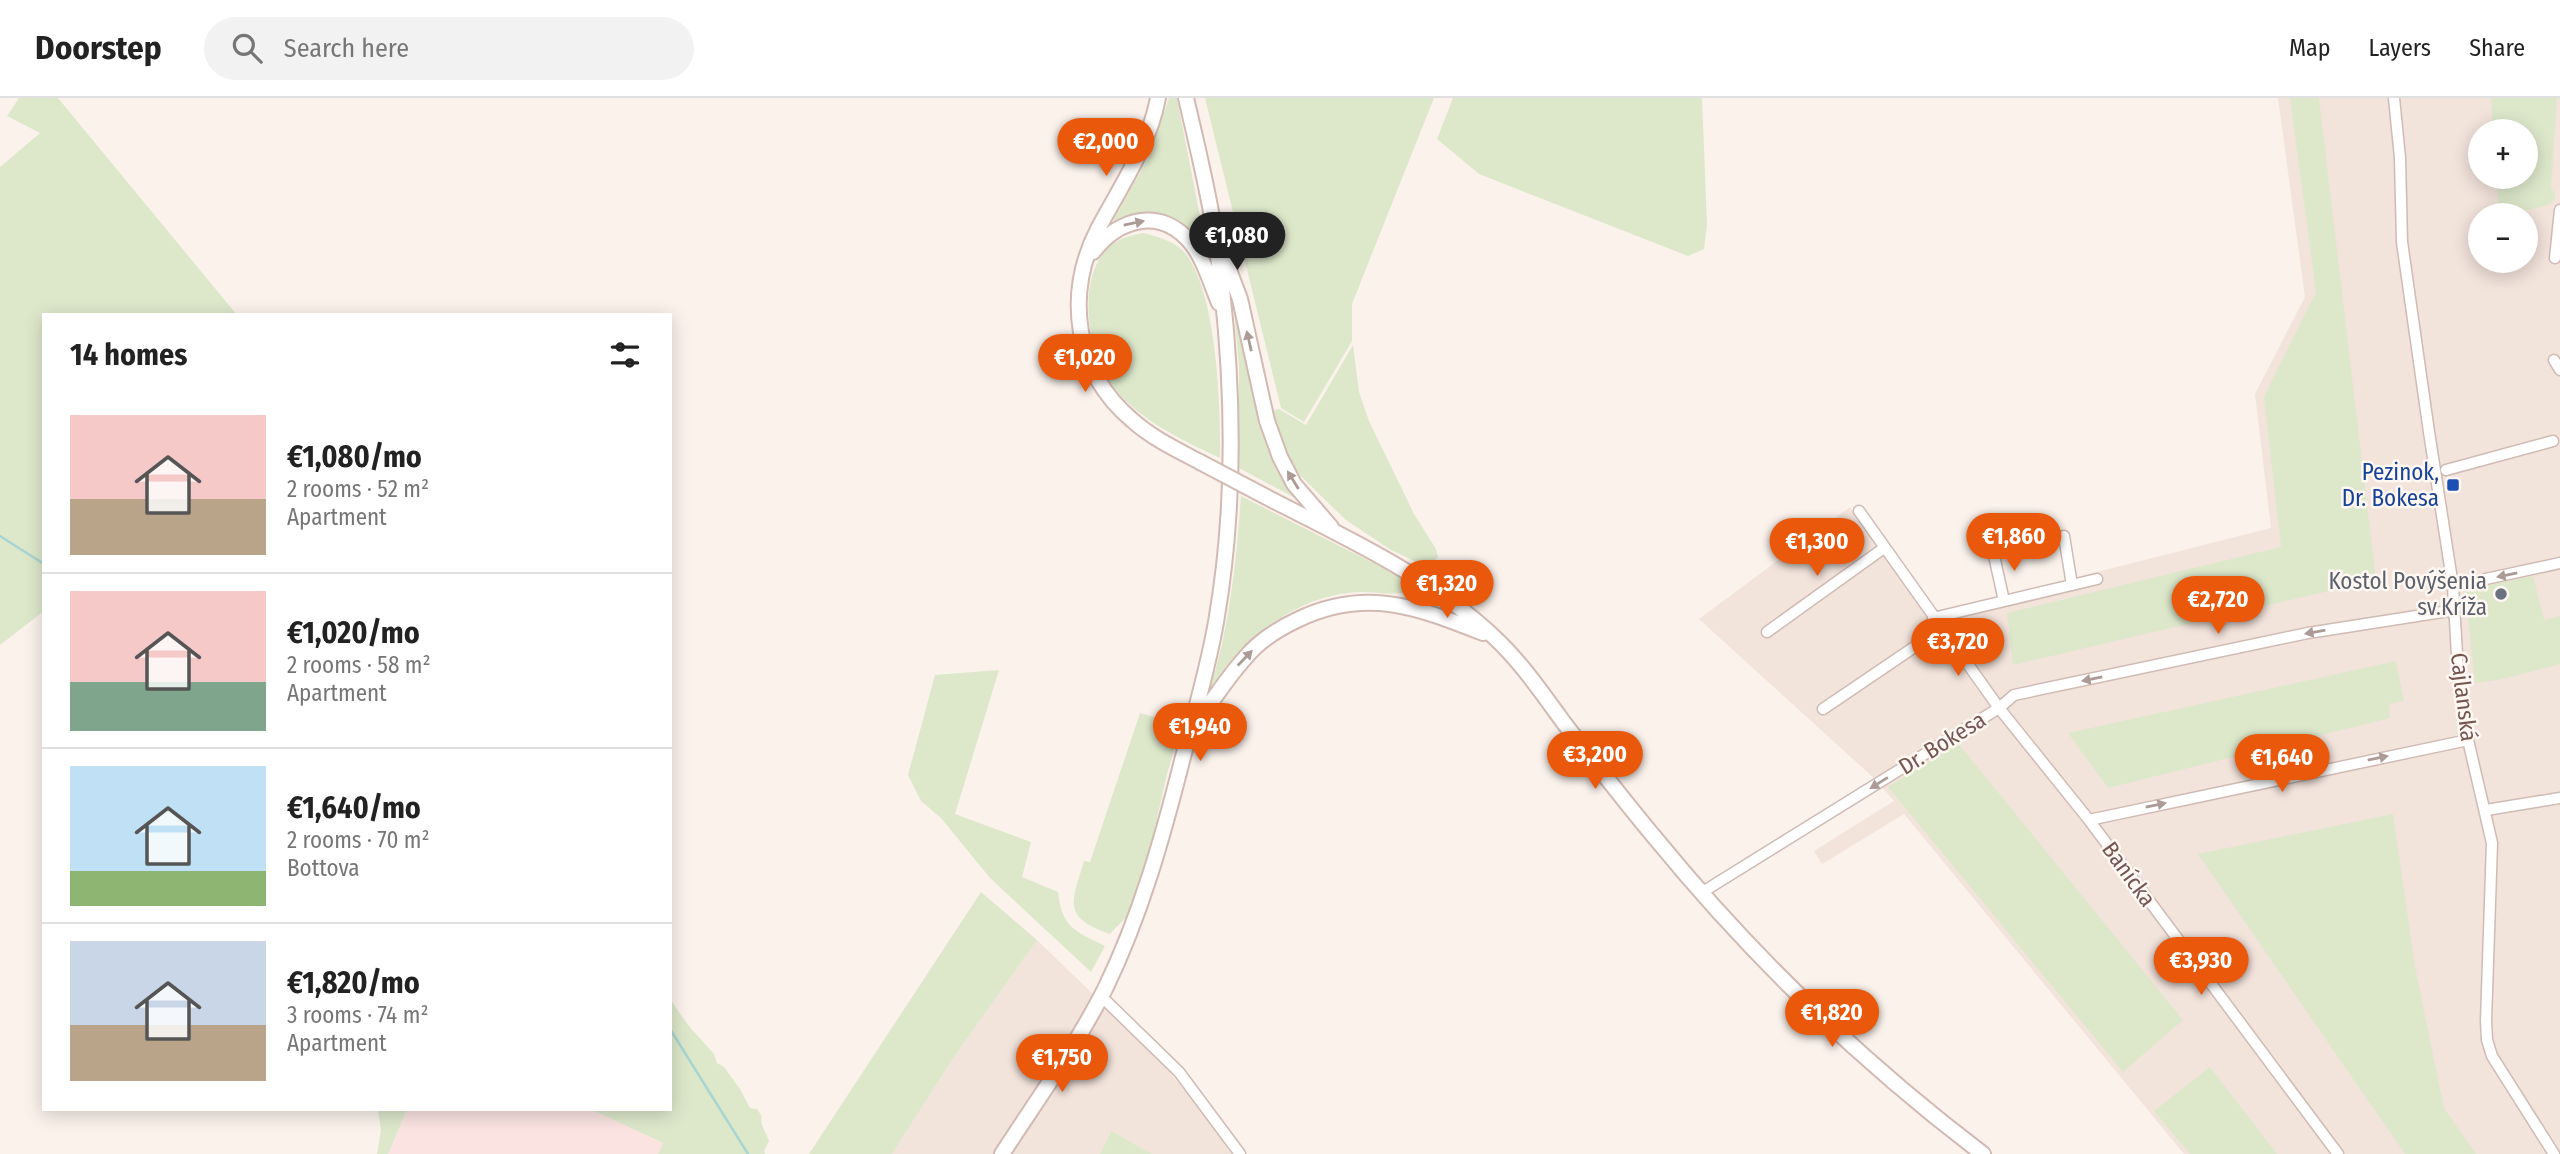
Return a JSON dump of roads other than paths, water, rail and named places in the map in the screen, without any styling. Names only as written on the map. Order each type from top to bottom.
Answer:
[{"type":"main road","points":[[1158,98],[1144,143],[1096,233],[1079,294],[1079,323],[1084,349],[1096,378],[1116,405],[1133,421],[1170,446],[1336,533],[1438,591],[1495,638],[1529,676],[1588,754],[1701,893],[1858,1049],[1983,1154]]},
{"type":"main road","points":[[1002,1154],[1101,996],[1142,898],[1158,851],[1190,733],[1216,622],[1226,540],[1231,451],[1225,317],[1215,231],[1186,98]]},
{"type":"main road","points":[[1085,266],[1103,240],[1124,224],[1144,220],[1168,226],[1191,243],[1225,317]]},
{"type":"main road","points":[[1215,231],[1240,299],[1267,421],[1280,457],[1294,484],[1336,533]]},
{"type":"main road","points":[[1190,733],[1247,655],[1289,624],[1322,610],[1366,602],[1399,605],[1445,618],[1495,638]]},
{"type":"street","name":"Cajlanská","points":[[2393,98],[2400,158],[2402,242],[2428,432],[2453,586],[2459,689],[2492,843],[2487,1040],[2492,1055],[2554,1154]]},
{"type":"street","points":[[2555,258],[2560,210]]},
{"type":"street","points":[[2553,360],[2560,370]]},
{"type":"street","points":[[2446,470],[2553,441]]},
{"type":"street","name":"Banícka","points":[[1859,511],[1999,708],[2089,820],[2339,1154]]},
{"type":"street","points":[[2064,536],[2073,585]]},
{"type":"street","points":[[1767,632],[1884,548]]},
{"type":"street","points":[[1993,551],[2004,601]]},
{"type":"street","points":[[2453,586],[2560,564]]},
{"type":"street","points":[[1933,618],[2097,579]]},
{"type":"street","name":"Dr. Bokesa","points":[[1701,893],[1999,708],[2014,695],[2308,633],[2455,610]]},
{"type":"street","points":[[1823,709],[1941,629]]},
{"type":"street","points":[[2089,820],[2468,740]]},
{"type":"street","points":[[2486,810],[2560,798]]},
{"type":"street","points":[[1101,996],[1179,1072],[1240,1154]]},
{"type":"waterway","points":[[0,536],[42,563]]},
{"type":"waterway","points":[[672,1032],[748,1154]]},
{"type":"place","name":"Pezinok, Dr. Bokesa","points":[[2453,485]]},
{"type":"place","name":"Kostol Povýšenia sv.Kríža","points":[[2501,594]]}]
